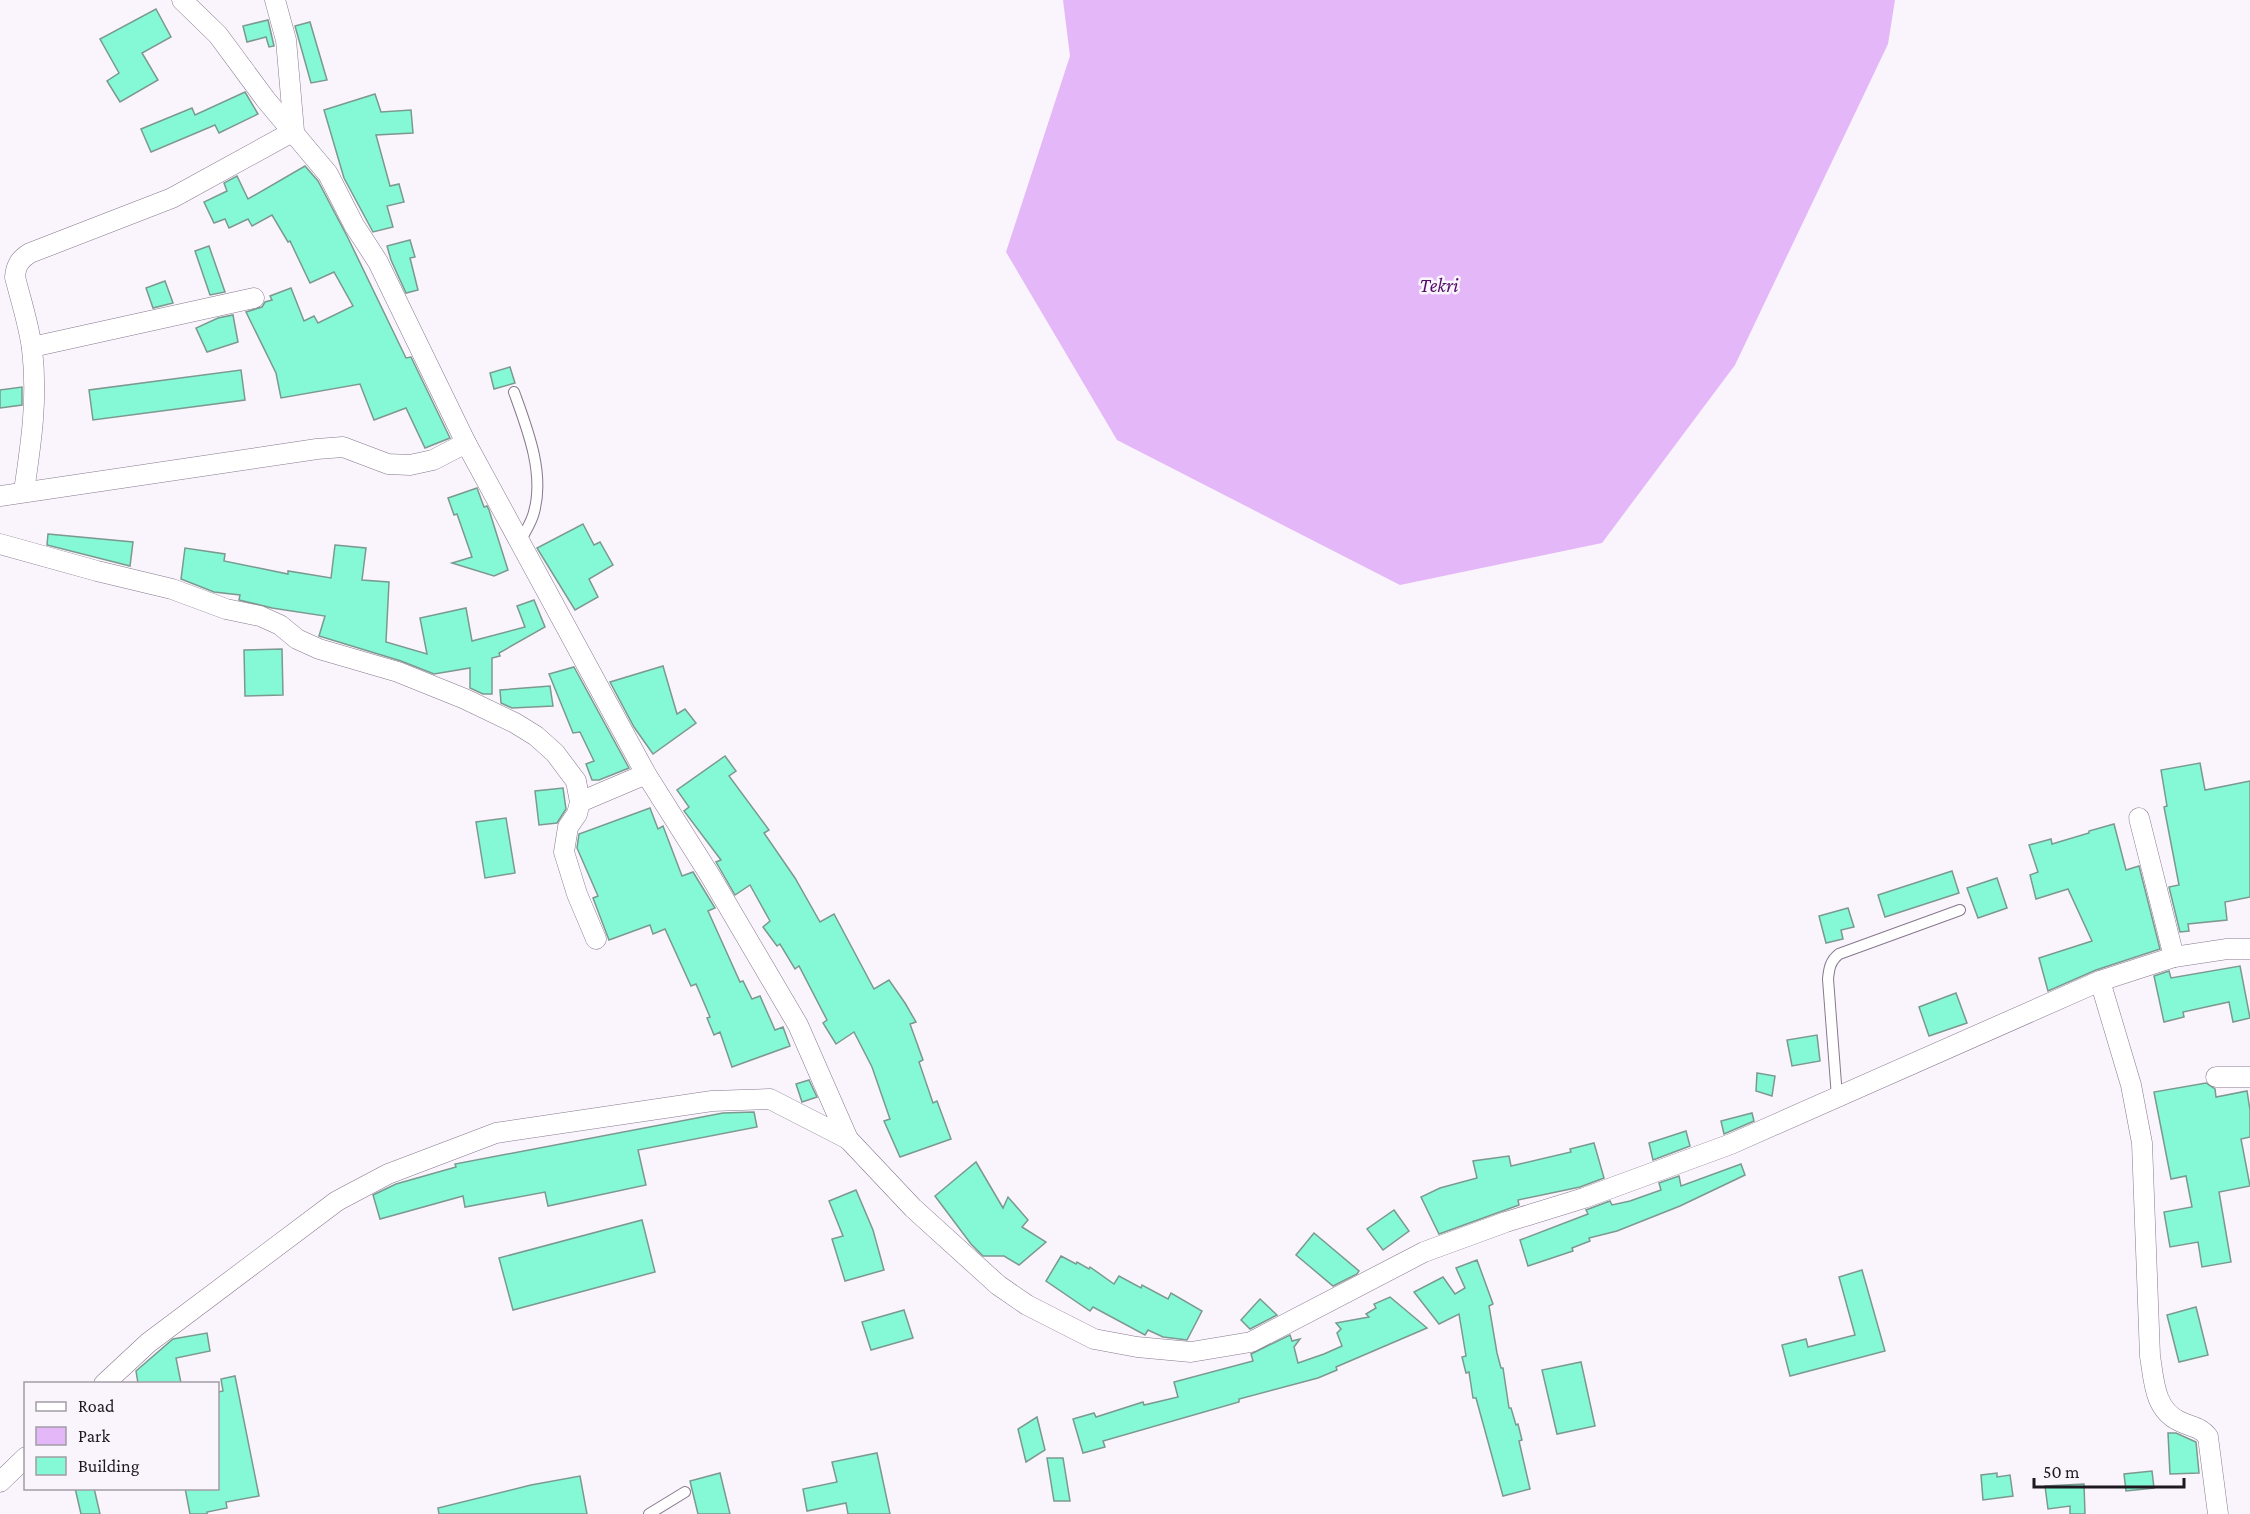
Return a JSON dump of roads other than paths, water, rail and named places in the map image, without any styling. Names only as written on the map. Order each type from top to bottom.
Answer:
[{"type":"street","points":[[182,0],[218,35],[266,100],[328,174],[354,225],[378,262],[466,443],[646,774],[711,877],[798,1025],[848,1139]]},
{"type":"street","points":[[275,0],[286,40],[294,131]]},
{"type":"street","points":[[24,491],[35,415],[32,347],[15,277],[21,258],[172,198],[294,131]]},
{"type":"street","points":[[32,347],[254,298]]},
{"type":"street","points":[[0,496],[343,447],[388,464],[410,465],[433,460],[466,443]]},
{"type":"street","points":[[0,544],[171,589],[226,609],[260,616],[280,625],[297,639],[398,672],[465,699],[515,723],[536,736],[555,753],[576,781],[580,802],[577,814],[568,827],[564,852],[577,894],[596,939]]},
{"type":"street","points":[[580,802],[646,774]]},
{"type":"street","points":[[2139,818],[2174,957]]},
{"type":"street","points":[[105,1382],[148,1343],[337,1201],[388,1174],[496,1133],[712,1101],[770,1099],[848,1139],[913,1208],[998,1285],[1027,1305],[1094,1339],[1137,1347],[1191,1352],[1251,1342],[1424,1252],[1506,1222],[1584,1198],[1731,1144],[2100,981],[2174,957],[2227,949],[2250,949]]},
{"type":"street","points":[[2100,981],[2131,1085],[2142,1143],[2150,1356],[2154,1386],[2160,1404],[2169,1415],[2203,1430],[2208,1437],[2218,1514]]},
{"type":"street","points":[[2216,1077],[2250,1077]]},
{"type":"street","points":[[0,1482],[24,1459]]},
{"type":"lane","points":[[514,392],[533,454],[537,484],[534,513],[519,542]]},
{"type":"lane","points":[[1837,1097],[1828,980],[1829,967],[1833,959],[1839,954],[1960,910]]},
{"type":"lane","points":[[649,1514],[685,1492]]},
{"type":"park label","name":"Tekri","points":[[1439,285]]}]
